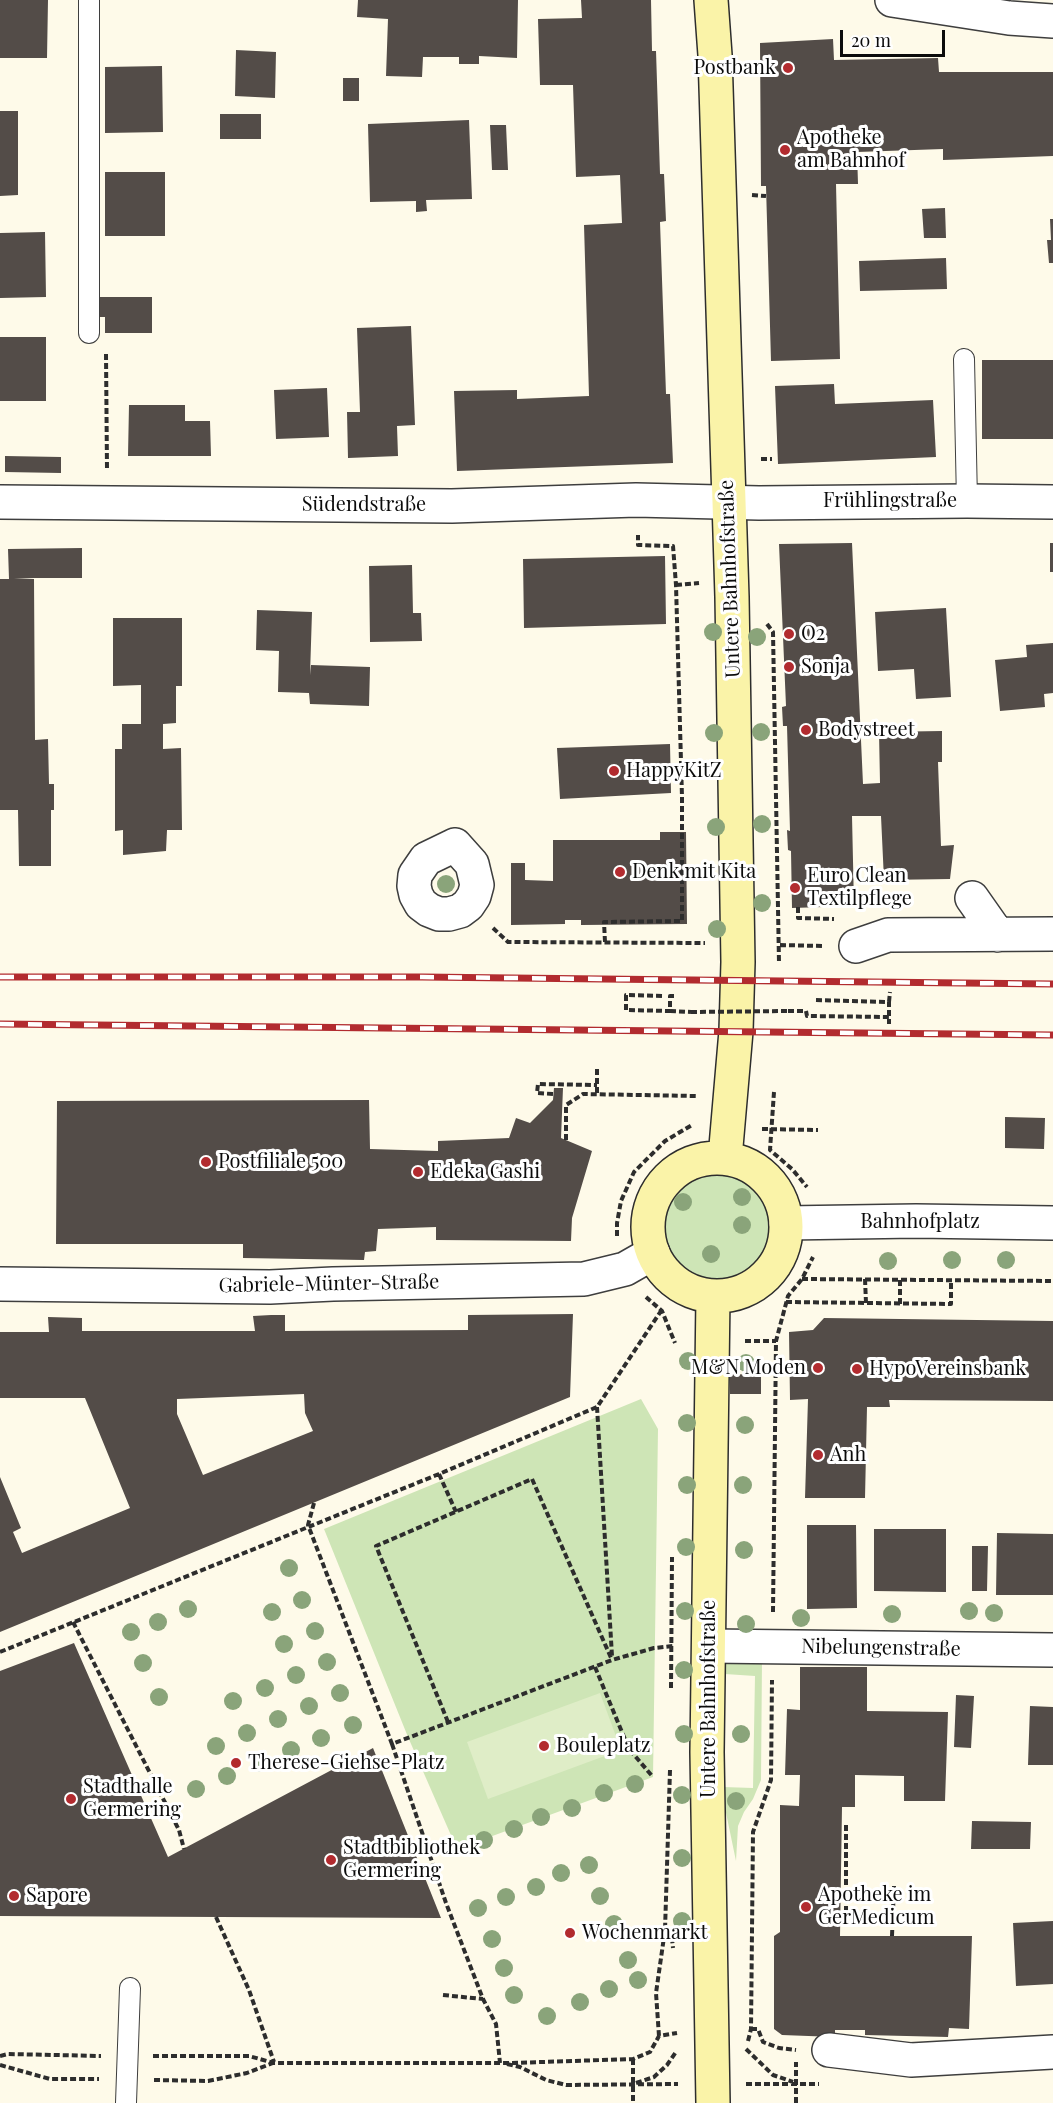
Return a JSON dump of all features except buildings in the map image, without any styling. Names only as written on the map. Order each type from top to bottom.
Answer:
[{"type":"street","name":"Untere Bahnhofstraße","points":[[711,0],[715,55],[732,597],[738,962],[736,1032],[725,1158]]},
{"type":"street","points":[[892,0],[1010,9],[1053,21]]},
{"type":"street","name":"Südendstraße","points":[[0,502],[452,506],[636,500],[728,502]]},
{"type":"street","name":"Frühlingstraße","points":[[728,502],[1053,502]]},
{"type":"street","points":[[972,898],[998,935]]},
{"type":"street","points":[[856,946],[888,935],[1053,934]]},
{"type":"street","points":[[725,1158],[743,1162],[760,1173],[773,1187],[783,1204],[786,1223],[784,1246],[774,1267],[757,1284],[736,1293],[713,1296],[693,1292],[676,1283],[662,1269],[653,1254],[648,1231],[649,1211],[668,1177],[685,1165],[704,1159],[725,1158]]},
{"type":"street","name":"Bahnhofplatz","points":[[786,1223],[916,1221],[1053,1223]]},
{"type":"street","name":"Gabriele-Münter-Straße","points":[[0,1284],[270,1287],[584,1279],[625,1269],[653,1254]]},
{"type":"street","name":"Untere Bahnhofstraße","points":[[713,1296],[707,1752],[713,2093]]},
{"type":"street","name":"Nibelungenstraße","points":[[710,1646],[1053,1650]]},
{"type":"street","points":[[829,2050],[912,2060],[1053,2052]]},
{"type":"lane","points":[[89,0],[89,333]]},
{"type":"lane","points":[[964,359],[968,501]]},
{"type":"lane","points":[[126,2103],[129,1988]]},
{"type":"path","points":[[89,333],[106,354],[108,503]]},
{"type":"path","points":[[638,527],[638,545],[673,546]]},
{"type":"path","points":[[605,942],[604,922],[682,921],[682,797],[673,546],[676,539]]},
{"type":"path","points":[[676,585],[700,583]]},
{"type":"path","points":[[774,632],[779,963]]},
{"type":"path","points":[[508,942],[526,944],[705,942]]},
{"type":"path","points":[[780,945],[803,946]]},
{"type":"path","points":[[889,1024],[890,992]]},
{"type":"path","points":[[662,996],[626,995],[626,1010],[806,1011],[807,1016],[889,1017]]},
{"type":"path","points":[[670,1011],[670,996],[677,996]]},
{"type":"path","points":[[816,1000],[889,1002]]},
{"type":"path","points":[[597,1069],[597,1093]]},
{"type":"path","points":[[553,1094],[537,1093],[538,1084],[597,1085]]},
{"type":"path","points":[[774,1092],[770,1150],[792,1169],[807,1187]]},
{"type":"path","points":[[566,1140],[566,1105],[583,1094],[700,1096]]},
{"type":"path","points":[[617,1246],[617,1223],[621,1201],[634,1172],[665,1141],[698,1122]]},
{"type":"path","points":[[771,1131],[818,1130]]},
{"type":"path","points":[[814,1253],[802,1279],[788,1296],[776,1341],[771,1780],[753,1832],[751,2029],[758,2029],[763,2042],[779,2048],[829,2050]]},
{"type":"path","points":[[802,1279],[1053,1281]]},
{"type":"path","points":[[865,1280],[866,1303]]},
{"type":"path","points":[[900,1280],[900,1304]]},
{"type":"path","points":[[786,1302],[951,1304],[951,1280]]},
{"type":"path","points":[[639,1291],[662,1311],[675,1341],[675,1350]]},
{"type":"path","points":[[0,1652],[308,1525],[439,1474],[597,1407],[662,1311]]},
{"type":"path","points":[[738,1341],[776,1341]]},
{"type":"path","points":[[597,1407],[612,1660]]},
{"type":"path","points":[[439,1474],[456,1512]]},
{"type":"path","points":[[448,1722],[376,1546],[532,1479],[612,1660]]},
{"type":"path","points":[[314,1503],[308,1525],[392,1744],[446,1903],[483,1999],[496,2024],[500,2062]]},
{"type":"path","points":[[670,1694],[672,1551]]},
{"type":"path","points":[[73,1622],[179,1830],[184,1849]]},
{"type":"path","points":[[392,1744],[612,1660],[654,1647],[710,1646]]},
{"type":"path","points":[[595,1667],[630,1749],[653,1778]]},
{"type":"path","points":[[659,2036],[656,1993],[665,1930],[670,1765]]},
{"type":"path","points":[[846,1825],[846,1918],[859,1918]]},
{"type":"path","points":[[892,1936],[894,1887]]},
{"type":"path","points":[[216,1917],[249,1990],[274,2063],[633,2059],[633,2103]]},
{"type":"path","points":[[443,1995],[483,1999]]},
{"type":"path","points":[[633,2084],[654,2077],[667,2065],[676,2053],[681,2032]]},
{"type":"path","points":[[746,2049],[773,2074],[796,2084]]},
{"type":"path","points":[[796,2050],[796,2103]]},
{"type":"path","points":[[500,2062],[520,2067],[546,2080],[566,2085],[633,2084],[713,2093],[796,2084],[829,2084]]},
{"type":"green space","points":[[715,1174],[736,1178],[753,1190],[765,1207],[769,1228],[765,1249],[753,1266],[736,1278],[715,1282],[694,1278],[677,1266],[665,1249],[661,1228],[665,1207],[677,1190],[694,1178]]},
{"type":"green space","points":[[641,1399],[658,1429],[653,1777],[457,1849],[408,1737],[324,1529]]},
{"type":"green space","points":[[725,1651],[762,1660],[761,1780],[738,1826],[736,1861],[723,1787],[753,1788],[755,1676],[725,1674]]},
{"type":"green space","name":"Bouleplatz","points":[[600,1693],[621,1750],[488,1799],[467,1742]]},
{"type":"railway","points":[[0,977],[422,977],[1053,984]]},
{"type":"railway","points":[[0,1024],[1053,1035]]},
{"type":"place","name":"Postbank","points":[[788,68]]},
{"type":"place","name":"Apotheke am Bahnhof","points":[[785,150]]},
{"type":"place","name":"O2","points":[[789,634]]},
{"type":"place","name":"Sonja","points":[[789,667]]},
{"type":"place","name":"Bodystreet","points":[[806,730]]},
{"type":"place","name":"HappyKitZ","points":[[614,771]]},
{"type":"place","name":"Denk mit Kita","points":[[620,872]]},
{"type":"place","name":"Euro Clean Textilpflege","points":[[795,888]]},
{"type":"place","name":"Postfiliale 500","points":[[206,1162]]},
{"type":"place","name":"Edeka Gashi","points":[[418,1172]]},
{"type":"place","name":"M&N Moden","points":[[818,1368]]},
{"type":"place","name":"HypoVereinsbank","points":[[857,1369]]},
{"type":"place","name":"Anh","points":[[818,1455]]},
{"type":"place","name":"Bouleplatz","points":[[544,1746]]},
{"type":"place","name":"Therese-Giehse-Platz","points":[[236,1763]]},
{"type":"place","name":"Stadthalle Germering","points":[[71,1799]]},
{"type":"place","name":"Stadtbibliothek Germering","points":[[331,1860]]},
{"type":"place","name":"Sapore","points":[[14,1896]]},
{"type":"place","name":"Apotheke im GerMedicum","points":[[806,1907]]},
{"type":"place","name":"Wochenmarkt","points":[[570,1933]]}]
